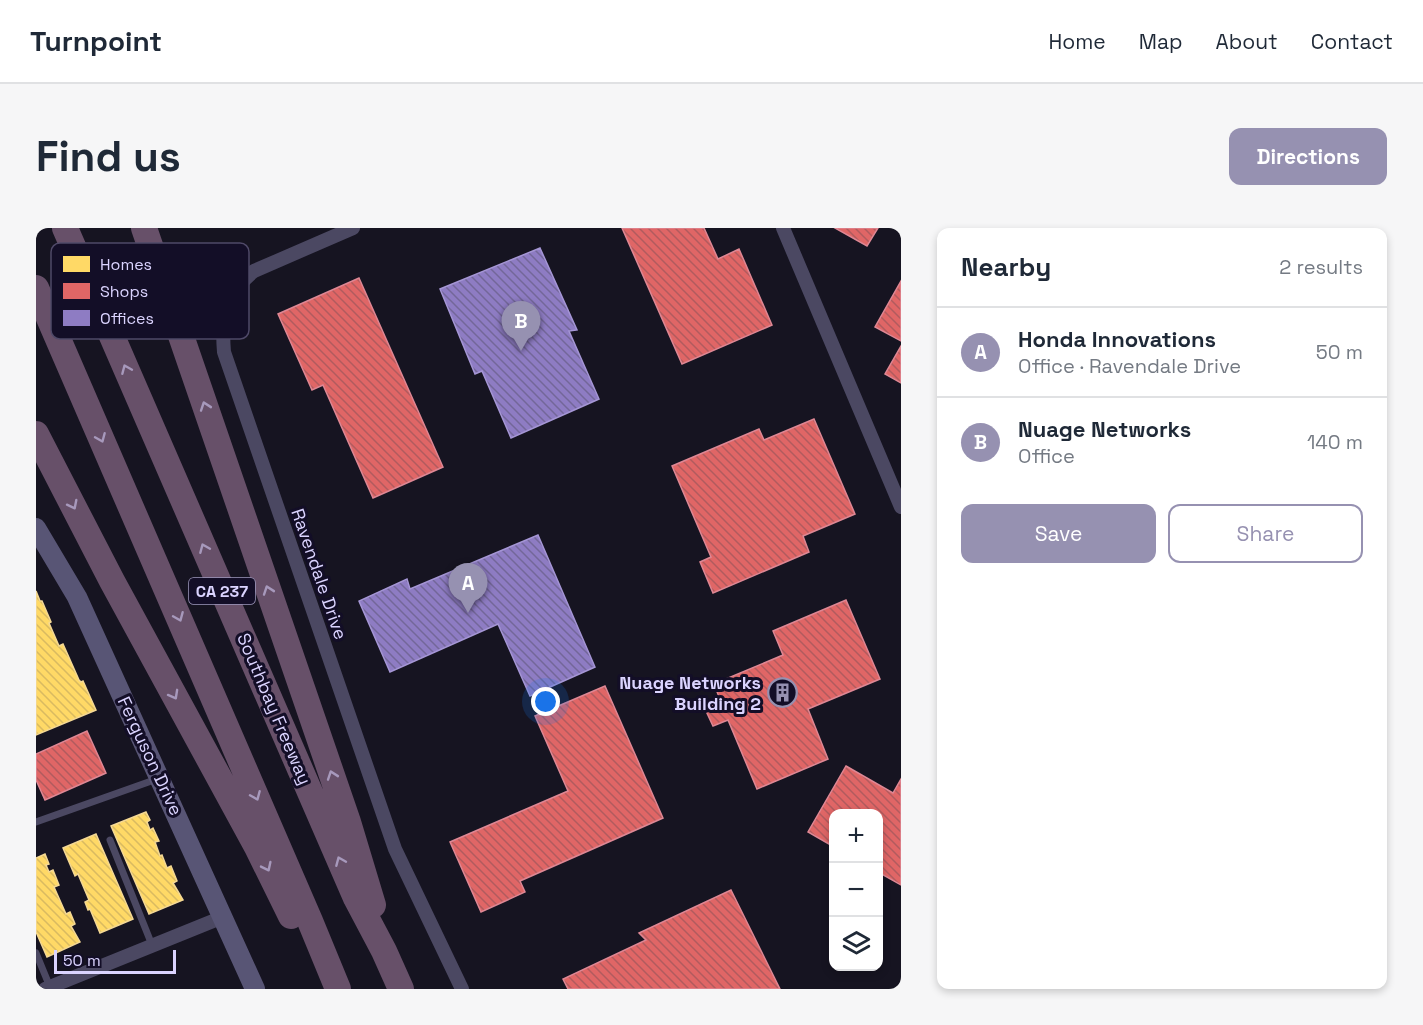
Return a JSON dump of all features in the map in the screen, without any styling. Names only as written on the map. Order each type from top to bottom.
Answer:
[{"type":"highway","name":"Southbay Freeway","points":[[65,228],[72,243]]},
{"type":"highway","points":[[144,228],[149,243]]},
{"type":"highway","name":"CA 237","points":[[36,288],[51,323]]},
{"type":"highway","name":"CA 237","points":[[58,339],[306,910],[338,989]]},
{"type":"highway","name":"Southbay Freeway","points":[[113,339],[356,898],[401,989]]},
{"type":"highway","points":[[182,339],[348,822],[368,886],[384,951]]},
{"type":"highway","points":[[36,434],[112,581],[257,847],[302,938],[334,989]]},
{"type":"street","name":"Ravendale Drive","points":[[249,275],[353,228]]},
{"type":"street","points":[[783,228],[901,507]]},
{"type":"street","name":"Ravendale Drive","points":[[223,339],[224,352],[394,849],[462,989]]},
{"type":"street","name":"Ferguson Drive","points":[[36,528],[77,597],[255,989]]},
{"type":"street","points":[[47,988],[223,916]]},
{"type":"lane","points":[[36,822],[160,778]]},
{"type":"lane","points":[[110,840],[152,945]]},
{"type":"lane","points":[[36,953],[47,988]]},
{"type":"building: Homes","points":[[36,591],[51,622],[49,623],[59,646],[63,644],[96,710],[36,735]]},
{"type":"building: Homes","points":[[146,812],[150,820],[147,822],[150,830],[153,828],[159,841],[155,842],[160,856],[162,855],[167,868],[171,866],[177,881],[173,883],[183,900],[149,914],[111,826]]},
{"type":"building: Homes","points":[[96,834],[133,919],[100,933],[85,902],[89,900],[78,874],[75,876],[63,848]]},
{"type":"building: Homes","points":[[45,854],[49,872],[53,870],[59,885],[54,887],[66,914],[70,912],[75,924],[71,926],[80,942],[47,957],[36,932],[36,858]]},
{"type":"building: Shops","points":[[622,228],[704,228],[718,259],[739,249],[772,325],[682,364]]},
{"type":"building: Shops","points":[[835,228],[878,228],[867,246]]},
{"type":"building: Shops","points":[[359,278],[443,467],[373,498],[323,385],[312,390],[278,314]]},
{"type":"building: Shops","points":[[901,281],[901,341],[875,327]]},
{"type":"building: Shops","points":[[901,346],[901,383],[885,374]]},
{"type":"building: Shops","points":[[814,419],[855,514],[803,536],[809,552],[713,593],[700,562],[711,557],[672,466],[759,429],[764,440]]},
{"type":"building: Shops","name":"Nuage Networks Building 2","points":[[846,600],[880,679],[808,709],[828,759],[757,789],[728,720],[713,726],[705,709],[721,702],[714,684],[783,655],[773,631]]},
{"type":"building: Shops","points":[[605,686],[663,818],[520,881],[525,892],[481,912],[450,842],[568,791],[535,716]]},
{"type":"building: Shops","points":[[87,731],[106,773],[45,800],[36,780],[36,754]]},
{"type":"building: Shops","points":[[846,766],[893,793],[901,779],[901,885],[883,875],[883,809],[829,809],[829,844],[808,832]]},
{"type":"building: Shops","points":[[731,890],[780,989],[568,989],[563,979],[646,940],[639,933]]},
{"type":"building: Offices","points":[[540,248],[577,330],[569,331],[599,399],[511,438],[482,371],[475,374],[440,289]]},
{"type":"building: Offices","points":[[538,535],[595,667],[530,696],[498,624],[390,672],[359,601],[407,579],[410,589]]},
{"type":"place","name":"Nuage Networks","points":[[521,351]]},
{"type":"place","name":"Honda Innovations","points":[[468,613]]},
{"type":"place","name":"Nuage Networks Building 2","points":[[782,693]]}]
